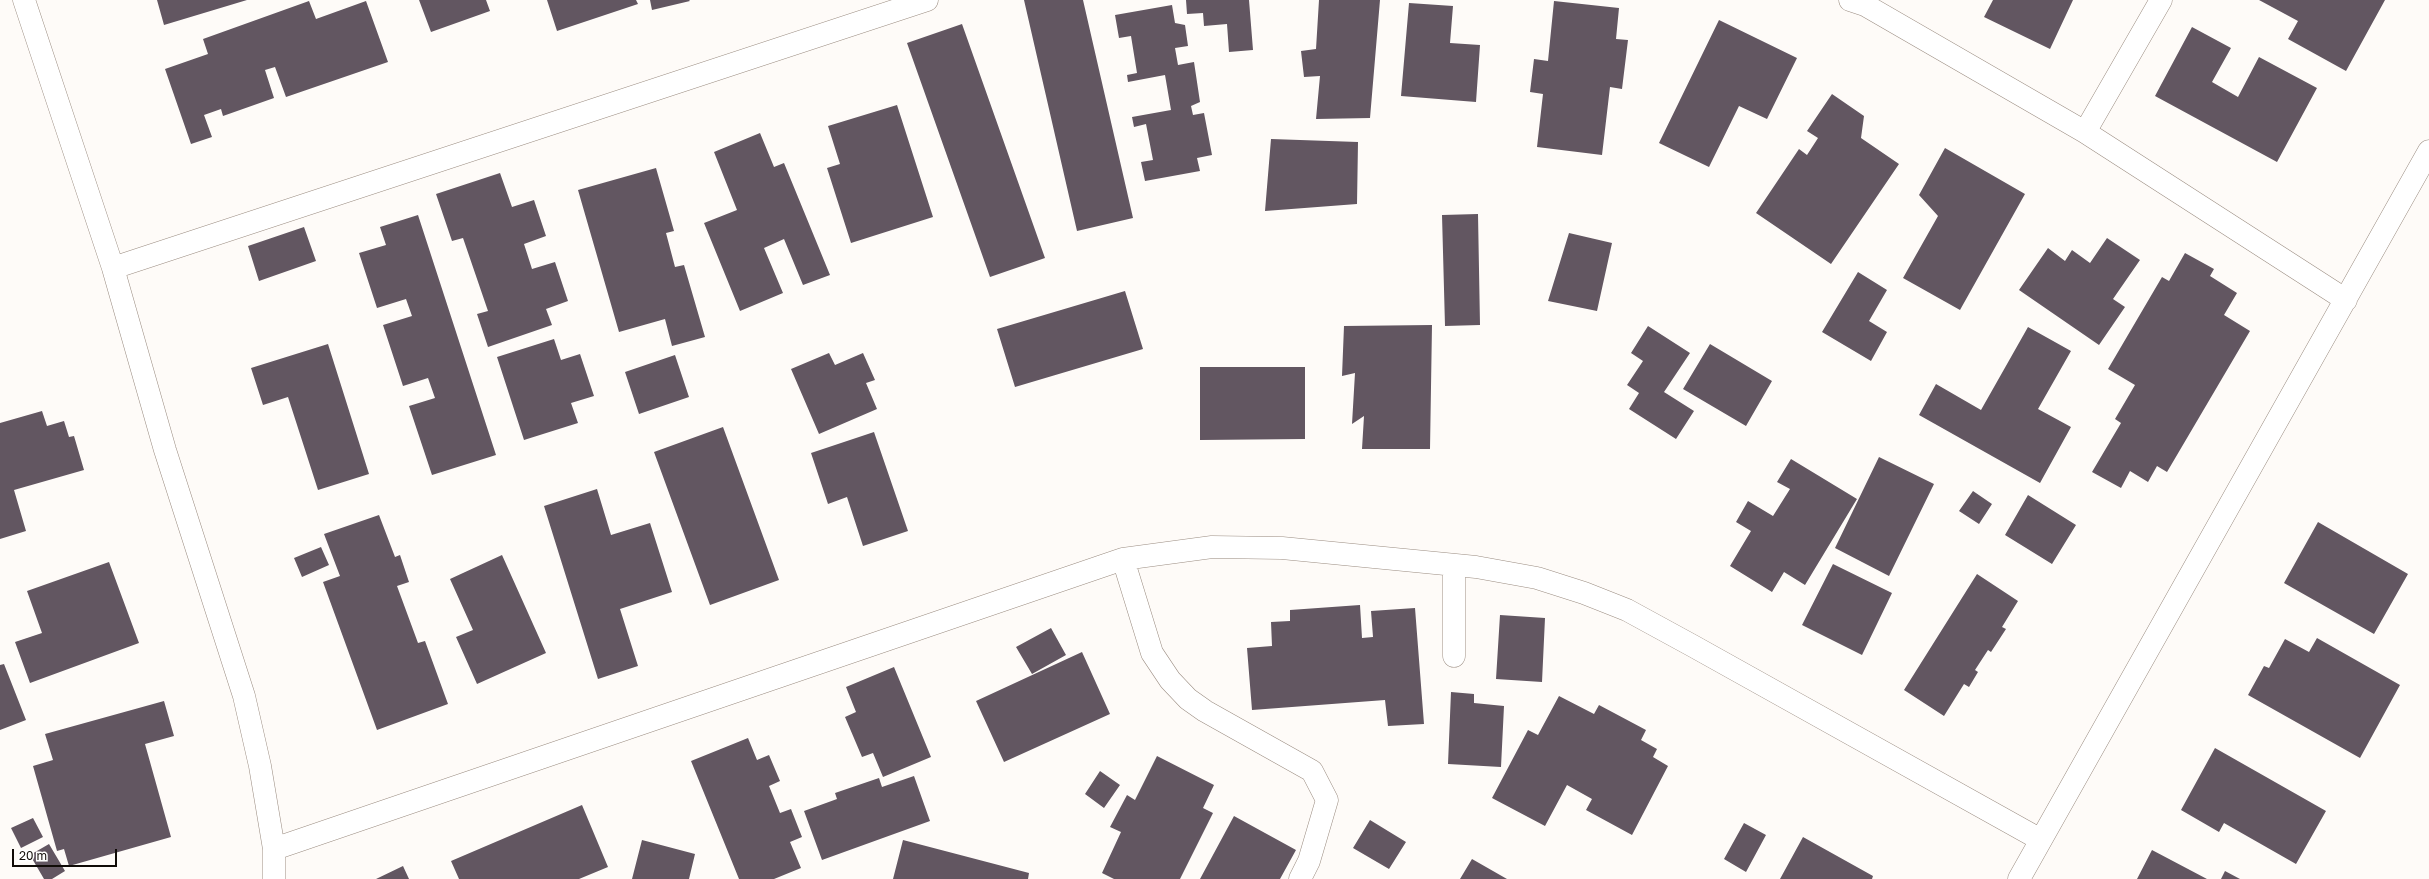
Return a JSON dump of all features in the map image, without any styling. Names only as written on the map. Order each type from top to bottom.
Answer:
[{"type":"street","points":[[24,0],[113,268],[165,450],[244,696],[260,766],[274,849],[274,879]]},
{"type":"street","points":[[113,268],[927,0]]},
{"type":"street","points":[[1850,0],[1865,5],[2085,132],[2346,300]]},
{"type":"street","points":[[2085,132],[2161,0]]},
{"type":"street","points":[[2019,879],[2429,151]]},
{"type":"street","points":[[274,849],[1123,559],[1212,547],[1266,548],[1454,565],[1537,578],[1627,610],[2041,840]]},
{"type":"street","points":[[1123,559],[1152,652],[1170,680],[1188,699],[1205,711],[1312,771],[1327,800],[1309,861],[1300,879]]},
{"type":"street","points":[[1454,565],[1454,656]]},
{"type":"building","points":[[157,0],[247,0],[164,25]]},
{"type":"building","points":[[419,0],[486,0],[490,11],[431,32]]},
{"type":"building","points":[[547,0],[636,0],[638,4],[557,31]]},
{"type":"building","points":[[650,0],[689,0],[690,1],[652,10]]},
{"type":"building","points":[[1024,0],[1083,0],[1133,218],[1077,231]]},
{"type":"building","points":[[1186,0],[1249,0],[1253,50],[1229,52],[1227,24],[1204,26],[1203,13],[1187,14]]},
{"type":"building","points":[[1319,0],[1380,0],[1370,118],[1316,119],[1320,76],[1304,77],[1301,51],[1316,49]]},
{"type":"building","points":[[1993,0],[2073,0],[2050,49],[1984,17]]},
{"type":"building","points":[[2259,0],[2385,0],[2346,71],[2288,39],[2298,21]]},
{"type":"building","points":[[309,1],[316,19],[366,1],[388,62],[286,97],[275,67],[265,70],[274,98],[223,116],[221,109],[204,115],[212,137],[191,144],[165,69],[208,54],[203,39]]},
{"type":"building","points":[[1554,1],[1619,8],[1616,39],[1628,40],[1622,89],[1610,87],[1602,155],[1537,147],[1543,94],[1530,92],[1534,59],[1548,61]]},
{"type":"building","points":[[1409,3],[1453,6],[1450,43],[1480,45],[1476,102],[1401,96]]},
{"type":"building","points":[[1172,5],[1175,23],[1185,25],[1188,46],[1175,48],[1178,65],[1194,62],[1200,102],[1191,106],[1193,115],[1204,113],[1212,155],[1197,158],[1200,171],[1145,181],[1141,162],[1153,160],[1146,124],[1134,127],[1132,117],[1171,110],[1165,75],[1128,82],[1127,75],[1137,73],[1131,36],[1119,38],[1115,15]]},
{"type":"building","points":[[1719,20],[1797,58],[1767,119],[1739,106],[1709,167],[1659,143]]},
{"type":"building","points":[[962,24],[1045,258],[990,277],[907,43]]},
{"type":"building","points":[[2192,27],[2231,48],[2212,82],[2238,97],[2259,57],[2317,88],[2277,162],[2155,96]]},
{"type":"building","points":[[1832,94],[1864,116],[1861,138],[1899,164],[1831,264],[1756,213],[1799,149],[1807,155],[1818,138],[1807,131]]},
{"type":"building","points":[[897,105],[933,217],[851,243],[827,168],[840,164],[828,126]]},
{"type":"building","points":[[760,133],[774,167],[784,163],[830,275],[803,285],[784,239],[764,248],[783,293],[740,311],[704,223],[737,210],[714,152]]},
{"type":"building","points":[[1271,139],[1358,142],[1357,204],[1265,211]]},
{"type":"building","points":[[1945,148],[2025,194],[1960,310],[1903,278],[1938,216],[1919,195]]},
{"type":"building","points":[[656,168],[674,231],[666,233],[675,267],[684,265],[705,337],[672,346],[665,319],[619,332],[578,190]]},
{"type":"building","points":[[500,173],[512,207],[534,200],[546,236],[524,244],[532,269],[555,262],[568,301],[546,309],[552,325],[488,347],[477,314],[488,311],[463,238],[452,241],[436,194]]},
{"type":"building","points":[[1478,214],[1480,325],[1445,326],[1442,215]]},
{"type":"building","points":[[418,215],[496,455],[432,475],[409,406],[435,398],[428,378],[403,386],[383,325],[412,316],[406,299],[377,308],[359,253],[386,245],[380,227]]},
{"type":"building","points":[[304,227],[316,261],[259,281],[248,246]]},
{"type":"building","points":[[1569,233],[1612,243],[1597,311],[1548,301]]},
{"type":"building","points":[[2107,238],[2140,260],[2113,299],[2125,307],[2099,345],[2019,290],[2048,248],[2065,261],[2072,250],[2090,263]]},
{"type":"building","points":[[2185,253],[2214,269],[2210,276],[2237,293],[2224,315],[2250,331],[2167,472],[2157,466],[2148,482],[2130,471],[2121,488],[2092,472],[2121,423],[2115,419],[2135,385],[2108,369],[2162,277],[2169,281]]},
{"type":"building","points":[[1858,272],[1887,290],[1869,321],[1887,332],[1871,361],[1822,332]]},
{"type":"building","points":[[1125,291],[1143,349],[1015,387],[997,329]]},
{"type":"building","points":[[1432,325],[1430,449],[1362,449],[1364,416],[1352,424],[1355,373],[1342,376],[1344,326]]},
{"type":"building","points":[[1648,326],[1690,353],[1664,392],[1694,411],[1676,439],[1629,409],[1639,393],[1627,385],[1643,361],[1631,353]]},
{"type":"building","points":[[2028,327],[2071,351],[2038,409],[2071,427],[2040,483],[1919,415],[1936,384],[1981,410]]},
{"type":"building","points":[[554,339],[561,360],[580,354],[594,396],[571,403],[578,423],[524,440],[497,357]]},
{"type":"building","points":[[328,344],[369,474],[318,490],[288,397],[263,405],[251,368]]},
{"type":"building","points":[[1710,344],[1772,381],[1746,426],[1683,389]]},
{"type":"building","points":[[829,353],[835,365],[863,353],[875,380],[866,383],[877,409],[819,434],[791,369]]},
{"type":"building","points":[[675,355],[689,397],[639,414],[625,372]]},
{"type":"building","points":[[1200,367],[1305,367],[1305,439],[1200,440]]},
{"type":"building","points":[[42,411],[47,426],[64,421],[69,437],[74,436],[84,470],[14,490],[26,531],[0,539],[0,423]]},
{"type":"building","points":[[723,427],[779,580],[710,605],[654,452]]},
{"type":"building","points":[[874,432],[908,531],[863,546],[847,497],[828,504],[811,453]]},
{"type":"building","points":[[1879,457],[1934,484],[1889,576],[1835,548]]},
{"type":"building","points":[[1791,459],[1857,499],[1805,585],[1784,572],[1772,592],[1730,566],[1751,531],[1736,522],[1748,501],[1773,516],[1790,489],[1777,482]]},
{"type":"building","points":[[597,489],[611,535],[650,523],[672,592],[620,609],[638,666],[598,679],[544,506]]},
{"type":"building","points":[[1973,491],[1992,504],[1979,524],[1959,511]]},
{"type":"building","points":[[2028,495],[2076,525],[2052,564],[2005,535]]},
{"type":"building","points":[[379,515],[395,557],[400,555],[409,582],[397,586],[418,643],[425,641],[448,704],[377,730],[323,582],[340,576],[324,534]]},
{"type":"building","points":[[2318,522],[2408,574],[2374,634],[2284,583]]},
{"type":"building","points":[[321,547],[329,565],[302,577],[294,558]]},
{"type":"building","points":[[502,555],[546,653],[477,684],[456,637],[473,630],[450,579]]},
{"type":"building","points":[[109,562],[139,643],[30,683],[15,642],[42,633],[27,591]]},
{"type":"building","points":[[1833,564],[1892,593],[1862,655],[1802,625]]},
{"type":"building","points":[[1977,574],[2018,601],[2002,627],[2006,629],[1991,652],[1988,650],[1975,670],[1978,672],[1969,687],[1964,684],[1944,716],[1904,690]]},
{"type":"building","points":[[1360,605],[1362,638],[1373,637],[1371,611],[1415,608],[1424,724],[1388,726],[1385,700],[1252,710],[1247,648],[1272,646],[1271,622],[1290,621],[1290,610]]},
{"type":"building","points":[[1500,615],[1545,618],[1542,682],[1496,679]]},
{"type":"building","points":[[1051,628],[1066,655],[1032,674],[1016,647]]},
{"type":"building","points":[[2317,638],[2400,685],[2360,758],[2248,695],[2264,666],[2269,668],[2285,639],[2309,652]]},
{"type":"building","points":[[1082,652],[1110,714],[1004,762],[976,701]]},
{"type":"building","points":[[4,664],[26,720],[0,730],[0,665]]},
{"type":"building","points":[[894,667],[931,757],[883,777],[873,753],[862,757],[845,717],[856,712],[846,687]]},
{"type":"building","points":[[1451,692],[1474,694],[1474,703],[1504,706],[1501,767],[1448,764]]},
{"type":"building","points":[[1559,696],[1594,714],[1599,705],[1646,730],[1641,740],[1657,749],[1653,757],[1668,766],[1632,835],[1586,810],[1592,799],[1567,785],[1545,826],[1492,798],[1528,730],[1538,735]]},
{"type":"building","points":[[164,701],[174,736],[145,744],[171,837],[69,866],[64,849],[57,851],[33,766],[53,760],[45,734]]},
{"type":"building","points":[[748,738],[757,760],[769,755],[780,781],[769,786],[780,813],[791,809],[802,837],[790,842],[801,868],[774,879],[739,879],[691,761]]},
{"type":"building","points":[[2215,748],[2326,811],[2296,864],[2224,823],[2219,832],[2181,810]]},
{"type":"building","points":[[1157,756],[1214,785],[1203,808],[1213,813],[1180,879],[1114,879],[1102,873],[1121,832],[1110,827],[1127,795],[1135,800]]},
{"type":"building","points":[[1100,771],[1120,785],[1104,808],[1085,794]]},
{"type":"building","points":[[914,776],[930,821],[822,860],[804,811],[837,799],[835,793],[879,778],[882,787]]},
{"type":"building","points":[[582,805],[608,867],[579,879],[459,879],[451,861]]},
{"type":"building","points":[[1234,816],[1296,850],[1280,879],[1200,879]]},
{"type":"building","points":[[33,818],[43,837],[21,848],[11,828]]},
{"type":"building","points":[[1370,820],[1406,842],[1389,869],[1353,848]]},
{"type":"building","points":[[1744,823],[1766,835],[1746,872],[1724,859]]},
{"type":"building","points":[[1803,837],[1873,876],[1872,879],[1780,879]]},
{"type":"building","points":[[642,840],[695,854],[689,879],[632,879]]},
{"type":"building","points":[[903,840],[1029,873],[1028,879],[893,879]]},
{"type":"building","points":[[49,844],[65,871],[52,879],[44,879],[30,855]]},
{"type":"building","points":[[2152,850],[2207,879],[2137,879]]},
{"type":"building","points":[[1472,859],[1507,879],[1460,879]]},
{"type":"building","points":[[403,866],[409,879],[376,879]]},
{"type":"building","points":[[2225,871],[2240,879],[2221,879]]}]
